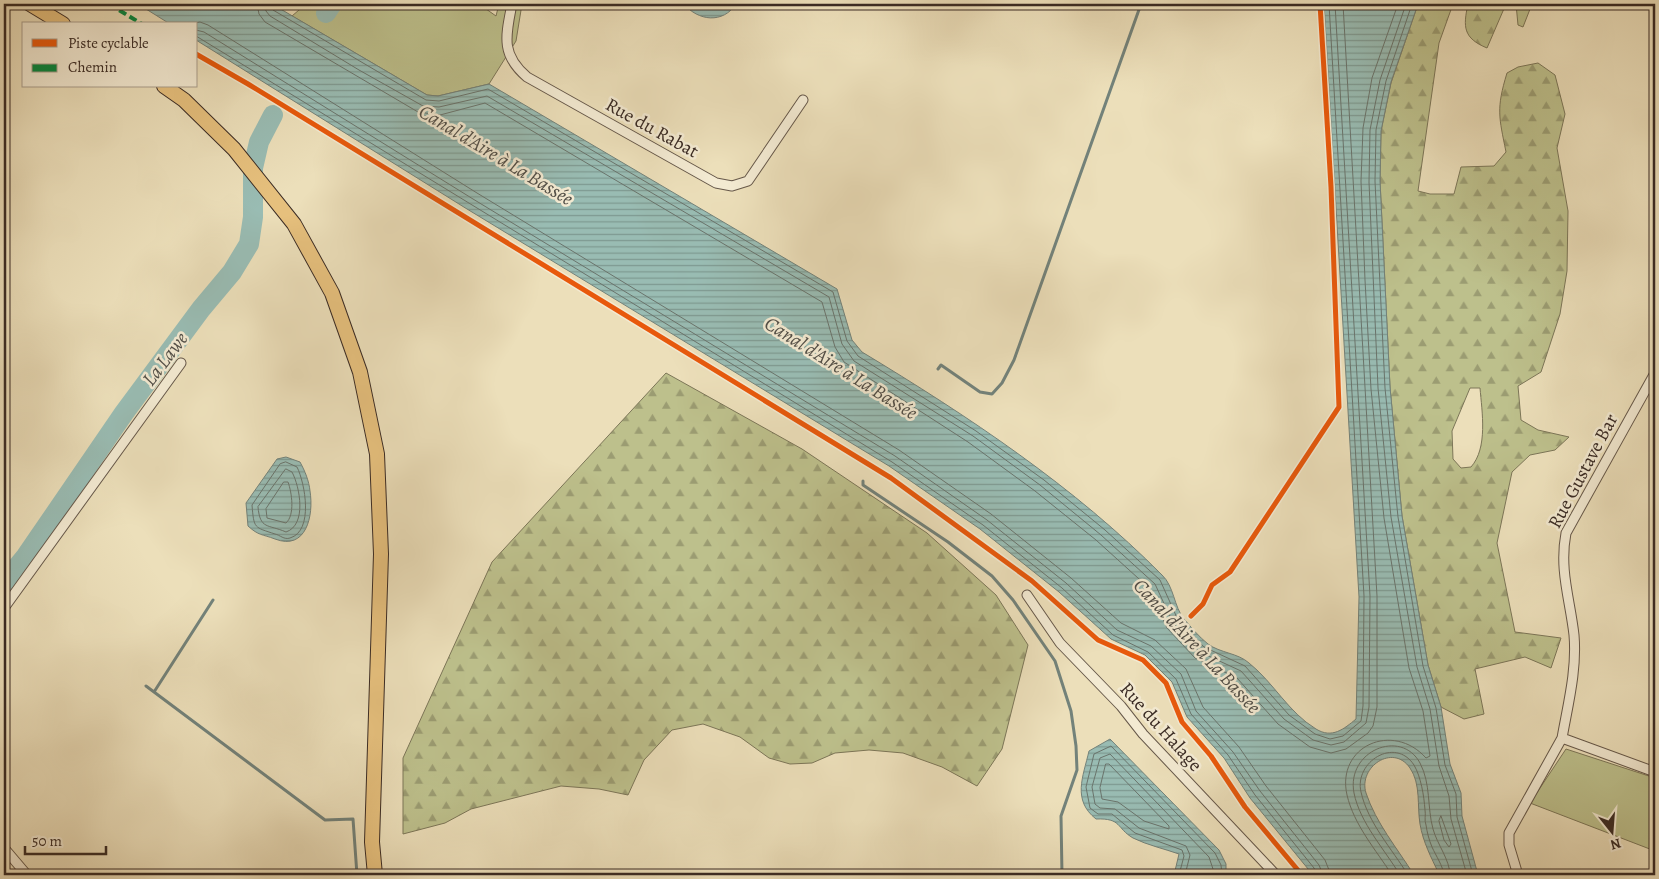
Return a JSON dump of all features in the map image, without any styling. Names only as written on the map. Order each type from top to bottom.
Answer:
[{"type":"main road","points":[[30,4],[61,22]]},
{"type":"main road","points":[[167,88],[184,100],[234,149],[269,190],[294,224],[332,293],[360,372],[377,454],[381,554],[372,842],[375,875]]},
{"type":"street","name":"Rue du Rabat","points":[[512,4],[507,32],[508,49],[514,66],[527,77],[716,182],[732,186],[748,181],[803,100]]},
{"type":"street","points":[[4,608],[181,363]]},
{"type":"street","name":"Rue Gustave Bar","points":[[1518,875],[1509,845],[1509,833],[1562,738],[1575,666],[1574,635],[1562,554],[1566,533],[1655,372]]},
{"type":"street","name":"Rue du Halage","points":[[1027,595],[1060,643],[1121,706],[1144,734],[1276,875]]},
{"type":"street","points":[[1562,738],[1655,772]]},
{"type":"street","points":[[4,848],[27,875]]},
{"type":"green space","points":[[306,4],[479,4],[496,16],[499,4],[522,4],[516,41],[489,84],[438,96],[427,95],[292,16]]},
{"type":"green space","points":[[1418,4],[1453,4],[1439,43],[1418,191],[1430,194],[1454,194],[1461,167],[1494,166],[1506,152],[1500,105],[1507,73],[1518,67],[1538,63],[1555,75],[1565,114],[1557,148],[1568,211],[1567,271],[1560,314],[1541,372],[1518,386],[1521,420],[1538,430],[1569,437],[1555,450],[1530,455],[1512,472],[1497,543],[1515,632],[1561,638],[1551,668],[1525,657],[1475,669],[1484,714],[1464,719],[1441,707],[1428,665],[1402,516],[1390,387],[1380,181],[1381,131],[1391,83]],"holes":[[[1470,388],[1480,388],[1483,419],[1480,450],[1471,467],[1461,468],[1453,459],[1452,431]]]},
{"type":"green space","points":[[1468,4],[1506,4],[1487,48],[1469,36],[1465,25]]},
{"type":"green space","points":[[1516,4],[1532,4],[1523,27],[1518,25]]},
{"type":"green space","points":[[666,373],[802,449],[927,533],[996,595],[1028,645],[1002,749],[977,786],[942,767],[903,753],[869,750],[835,753],[812,763],[790,764],[769,758],[740,737],[703,724],[672,730],[644,760],[628,795],[599,789],[561,786],[471,809],[445,823],[403,834],[403,758],[492,562]]},
{"type":"green space","points":[[1566,749],[1655,778],[1655,851],[1530,803]]},
{"type":"water","name":"Canal d'Aire à La Bassée","points":[[138,4],[272,4],[427,95],[438,96],[489,84],[837,289],[852,340],[862,352],[981,427],[1093,512],[1162,575],[1172,591],[1178,609],[1184,619],[1201,638],[1213,647],[1245,660],[1266,679],[1289,706],[1306,722],[1322,732],[1333,733],[1338,732],[1356,719],[1359,597],[1324,4],[1418,4],[1391,82],[1381,131],[1380,181],[1390,387],[1402,516],[1428,665],[1441,707],[1450,764],[1461,793],[1462,816],[1478,875],[1439,874],[1421,831],[1417,788],[1413,774],[1403,761],[1395,758],[1386,758],[1372,767],[1367,775],[1365,783],[1366,793],[1381,825],[1414,875],[1313,875],[1250,798],[1224,758],[1187,717],[1172,682],[1145,655],[1111,639],[1059,592],[980,529],[889,466],[467,209],[198,41],[198,22],[167,22]]},
{"type":"water","points":[[684,4],[736,4],[724,15],[710,18],[696,14]]},
{"type":"water","points":[[286,457],[300,462],[305,472],[308,480],[311,511],[306,529],[301,536],[294,540],[286,541],[255,532],[248,526],[246,503],[277,459]]},
{"type":"water","points":[[1110,739],[1219,850],[1226,864],[1226,875],[1174,875],[1179,854],[1133,838],[1115,822],[1096,819],[1089,812],[1084,804],[1081,788],[1089,751]]},
{"type":"waterway","name":"La Lawe","points":[[326,13],[332,4]]},
{"type":"waterway","points":[[938,369],[941,365],[980,392],[992,394],[1002,383],[1014,360],[1141,4]]},
{"type":"waterway","name":"La Lawe","points":[[4,583],[26,556],[124,413],[201,309],[232,272],[249,244],[253,217],[253,168],[259,142],[273,115]]},
{"type":"waterway","points":[[863,481],[863,485],[948,542],[992,576],[1013,600],[1055,661],[1071,711],[1077,770],[1061,816],[1062,875]]},
{"type":"waterway","points":[[154,692],[213,600]]},
{"type":"waterway","points":[[146,686],[325,820],[353,819],[357,875]]},
{"type":"marked path","points":[[109,4],[139,22]]},
{"type":"cycle path","points":[[1191,616],[1203,604],[1212,585],[1230,572],[1339,407],[1331,187],[1320,4]]},
{"type":"cycle path","points":[[198,55],[891,478],[1032,581],[1098,640],[1143,660],[1166,683],[1182,722],[1211,756],[1245,807],[1302,875]]}]
